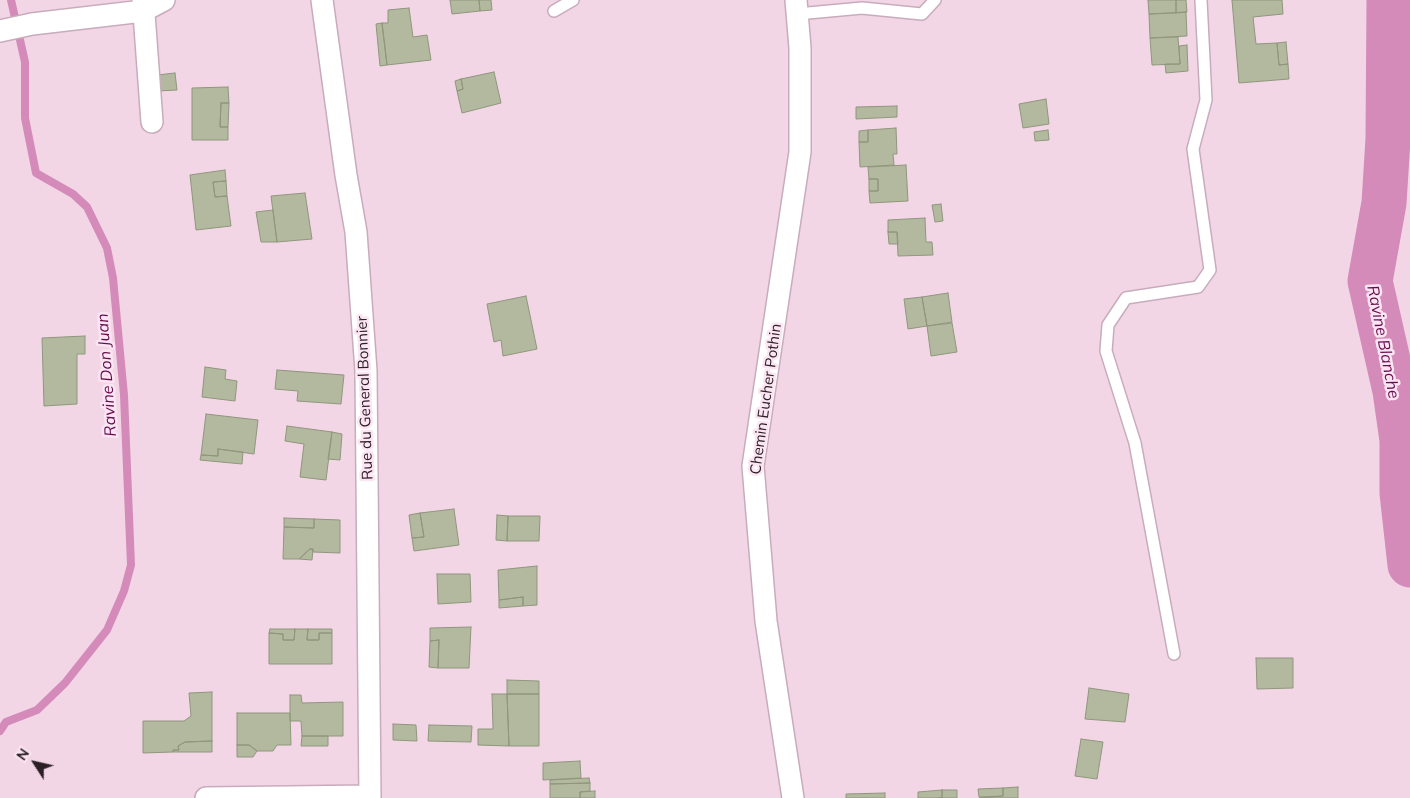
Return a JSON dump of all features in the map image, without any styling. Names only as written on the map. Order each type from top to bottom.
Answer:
[{"type":"street","points":[[0,31],[164,0]]},
{"type":"street","name":"Rue du General Bonnier","points":[[322,0],[346,175],[356,232],[366,371],[370,797]]},
{"type":"street","points":[[143,5],[152,122]]},
{"type":"street","name":"Chemin Eucher Pothin","points":[[793,798],[766,621],[754,466],[800,152],[800,48],[796,7]]},
{"type":"street","points":[[206,798],[370,797]]},
{"type":"lane","points":[[554,11],[573,0]]},
{"type":"lane","points":[[796,7],[862,8],[922,14],[935,0]]},
{"type":"lane","points":[[1174,654],[1135,443],[1106,351],[1108,325],[1126,298],[1198,287],[1210,270],[1193,149],[1206,100],[1201,0]]},
{"type":"building","points":[[450,0],[479,0],[480,11],[452,14]]},
{"type":"building","points":[[479,0],[491,0],[492,10],[480,11]]},
{"type":"building","points":[[1148,0],[1176,0],[1176,13],[1149,14]]},
{"type":"building","points":[[1176,0],[1186,0],[1187,12],[1176,13]]},
{"type":"building","points":[[1232,0],[1282,0],[1283,14],[1253,17],[1256,44],[1277,43],[1279,65],[1288,64],[1289,79],[1239,83]]},
{"type":"building","points":[[409,8],[413,37],[427,35],[431,60],[387,65],[382,23],[388,23],[388,10]]},
{"type":"building","points":[[1186,12],[1187,36],[1150,38],[1149,14]]},
{"type":"building","points":[[382,23],[387,65],[380,66],[376,24]]},
{"type":"building","points":[[1178,37],[1180,64],[1152,65],[1150,38]]},
{"type":"building","points":[[1286,42],[1288,64],[1279,65],[1277,43]]},
{"type":"building","points":[[1187,45],[1188,71],[1166,73],[1165,64],[1180,64],[1179,46]]},
{"type":"building","points":[[494,72],[501,103],[462,113],[457,91],[463,89],[461,79]]},
{"type":"building","points":[[175,73],[177,90],[158,91],[157,75]]},
{"type":"building","points":[[461,79],[463,89],[457,91],[455,81]]},
{"type":"building","points":[[228,87],[229,103],[221,103],[220,127],[228,127],[228,140],[192,140],[192,88]]},
{"type":"building","points":[[1046,99],[1049,124],[1023,128],[1019,104]]},
{"type":"building","points":[[221,103],[229,103],[228,127],[220,127]]},
{"type":"building","points":[[897,106],[897,117],[856,119],[856,107]]},
{"type":"building","points":[[896,128],[897,154],[893,154],[894,165],[860,167],[859,142],[868,142],[868,130]]},
{"type":"building","points":[[868,130],[868,142],[859,142],[859,131]]},
{"type":"building","points":[[1048,130],[1049,140],[1035,141],[1034,132]]},
{"type":"building","points":[[906,165],[908,201],[870,203],[869,191],[878,191],[878,179],[869,179],[868,167]]},
{"type":"building","points":[[225,170],[226,181],[213,182],[215,197],[227,196],[231,226],[196,230],[190,175]]},
{"type":"building","points":[[869,179],[878,179],[878,191],[869,191]]},
{"type":"building","points":[[226,181],[227,196],[215,197],[213,182]]},
{"type":"building","points":[[305,193],[312,239],[277,242],[271,196]]},
{"type":"building","points":[[941,204],[943,221],[935,222],[932,205]]},
{"type":"building","points":[[273,210],[277,242],[261,242],[256,212]]},
{"type":"building","points":[[925,218],[926,242],[932,242],[933,255],[898,256],[897,232],[888,232],[888,220]]},
{"type":"building","points":[[888,232],[897,232],[898,244],[889,244]]},
{"type":"building","points":[[948,293],[952,322],[927,326],[922,297]]},
{"type":"building","points":[[526,296],[537,349],[503,356],[501,340],[494,342],[487,304]]},
{"type":"building","points":[[922,297],[927,326],[908,329],[904,299]]},
{"type":"building","points":[[952,323],[957,352],[931,356],[927,326]]},
{"type":"building","points":[[85,336],[85,354],[77,354],[77,404],[44,406],[42,338]]},
{"type":"building","points":[[205,367],[226,370],[225,379],[237,381],[235,401],[202,397]]},
{"type":"building","points":[[277,370],[344,375],[341,404],[297,401],[298,391],[275,389]]},
{"type":"building","points":[[206,414],[258,420],[254,454],[218,449],[218,456],[201,455]]},
{"type":"building","points":[[287,426],[332,432],[326,480],[300,477],[304,444],[285,441]]},
{"type":"building","points":[[332,432],[342,434],[340,460],[328,459]]},
{"type":"building","points":[[218,449],[243,452],[242,464],[200,460],[201,455],[218,456]]},
{"type":"building","points":[[454,509],[459,545],[414,551],[412,538],[424,537],[420,513]]},
{"type":"building","points":[[420,513],[424,537],[412,538],[409,515]]},
{"type":"building","points":[[497,515],[508,516],[507,541],[496,540]]},
{"type":"building","points":[[508,516],[540,516],[539,541],[507,541]]},
{"type":"building","points":[[284,518],[314,519],[314,528],[284,527]]},
{"type":"building","points":[[314,519],[340,520],[340,553],[313,552],[313,549],[310,549],[299,559],[283,559],[284,527],[314,528]]},
{"type":"building","points":[[310,549],[313,549],[312,560],[299,559]]},
{"type":"building","points":[[537,566],[537,605],[523,606],[523,597],[499,600],[498,570]]},
{"type":"building","points":[[437,574],[470,574],[471,602],[438,604]]},
{"type":"building","points":[[523,597],[523,606],[499,608],[499,600]]},
{"type":"building","points":[[471,627],[469,668],[438,668],[439,640],[430,641],[430,628]]},
{"type":"building","points":[[270,629],[295,629],[294,640],[283,640],[283,634],[269,633]]},
{"type":"building","points":[[295,629],[308,629],[307,640],[319,640],[319,633],[332,633],[332,664],[269,664],[269,633],[283,634],[283,640],[294,640]]},
{"type":"building","points":[[308,629],[332,629],[332,633],[319,633],[319,640],[307,640]]},
{"type":"building","points":[[439,640],[438,668],[429,667],[430,641]]},
{"type":"building","points":[[1256,658],[1293,658],[1293,688],[1257,689]]},
{"type":"building","points":[[507,680],[539,681],[539,694],[507,694]]},
{"type":"building","points":[[1089,688],[1129,694],[1125,722],[1085,719]]},
{"type":"building","points":[[212,692],[212,741],[185,742],[178,746],[179,750],[173,750],[173,752],[143,753],[143,721],[184,721],[191,716],[189,693]]},
{"type":"building","points":[[492,694],[507,694],[509,746],[478,745],[478,729],[493,729]]},
{"type":"building","points":[[507,694],[539,694],[539,746],[509,746]]},
{"type":"building","points":[[290,695],[301,695],[302,703],[343,702],[343,736],[302,736],[301,721],[290,721]]},
{"type":"building","points":[[237,713],[290,713],[291,745],[277,745],[273,751],[257,751],[249,745],[237,745]]},
{"type":"building","points":[[393,724],[416,725],[417,741],[393,740]]},
{"type":"building","points":[[429,725],[472,726],[471,742],[428,741]]},
{"type":"building","points":[[302,736],[328,736],[328,746],[301,746]]},
{"type":"building","points":[[1081,739],[1103,742],[1097,779],[1075,776]]},
{"type":"building","points":[[212,741],[212,752],[173,752],[173,750],[179,750],[178,746],[185,742]]},
{"type":"building","points":[[237,745],[249,745],[257,751],[253,757],[237,757]]},
{"type":"building","points":[[580,761],[581,778],[543,780],[543,763]]},
{"type":"building","points":[[589,778],[590,783],[550,784],[550,780]]},
{"type":"building","points":[[590,783],[590,791],[580,792],[580,798],[550,798],[550,784]]},
{"type":"building","points":[[1018,787],[1018,798],[979,798],[1003,796],[1003,788]]},
{"type":"building","points":[[1003,788],[1003,796],[979,797],[978,789]]},
{"type":"building","points":[[942,790],[942,798],[918,798],[918,792]]},
{"type":"building","points":[[942,790],[957,790],[957,798],[942,798]]},
{"type":"building","points":[[595,791],[595,798],[580,798],[580,792]]},
{"type":"building","points":[[885,793],[885,798],[846,798],[846,794]]},
{"type":"waterway","name":"Ravine Don Juan","points":[[0,731],[6,722],[37,710],[65,683],[107,630],[124,591],[131,565],[124,395],[113,278],[107,248],[87,207],[73,194],[36,173],[25,118],[25,62],[11,0]]},
{"type":"waterway","name":"Ravine Blanche","points":[[1389,0],[1388,139],[1384,203],[1370,281],[1395,391],[1402,440],[1402,493],[1410,565]]}]
